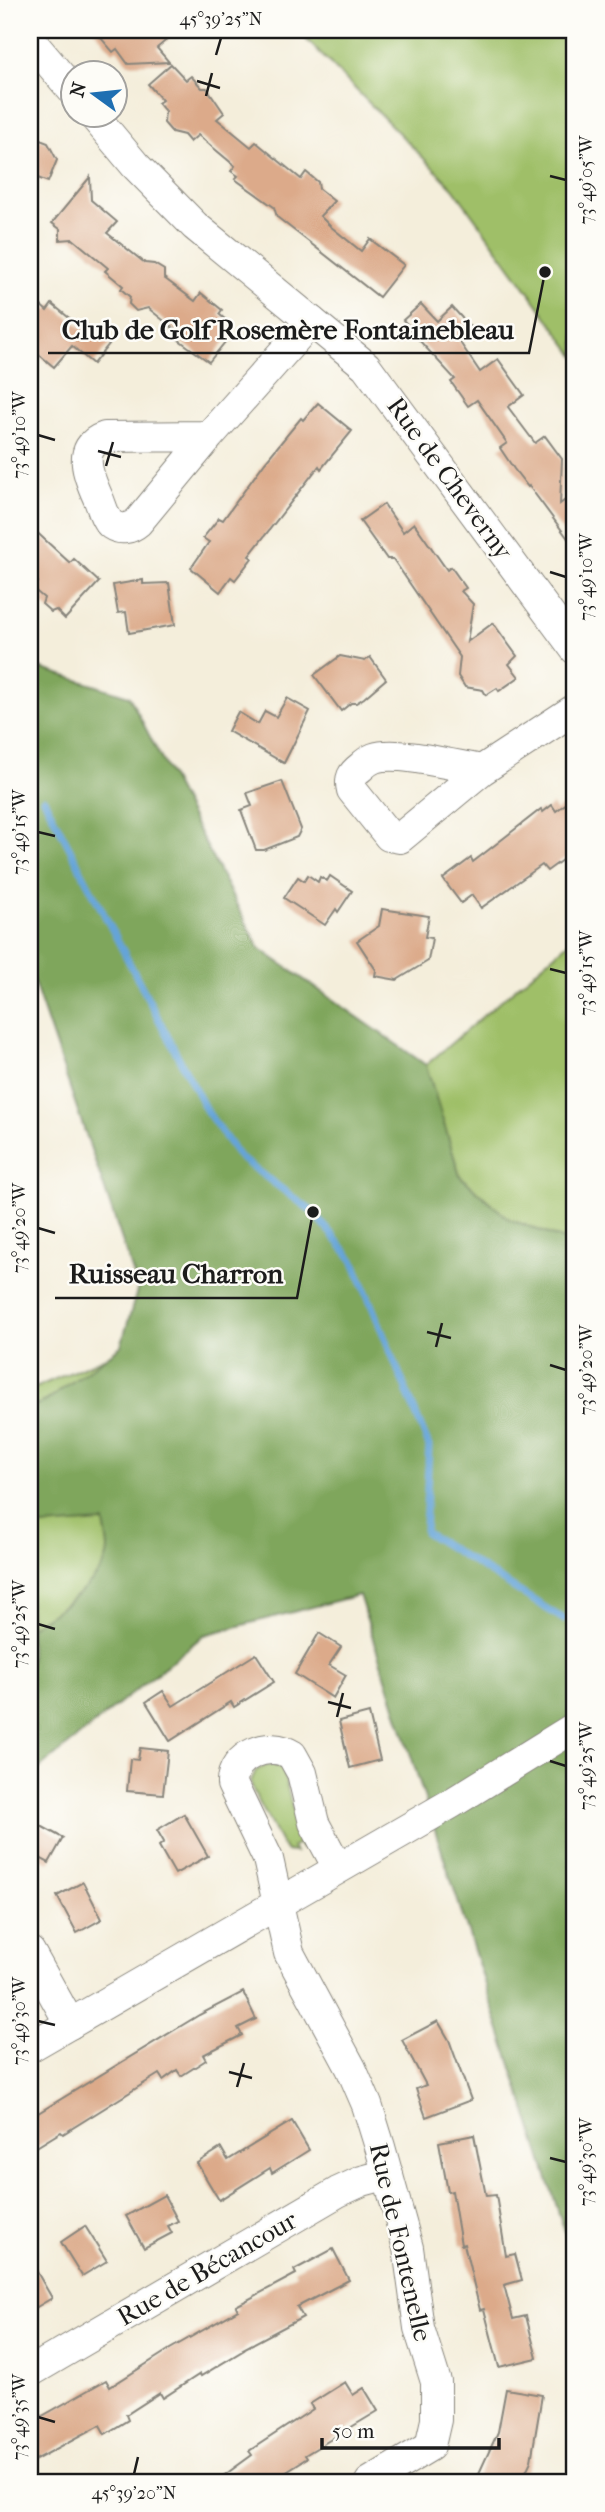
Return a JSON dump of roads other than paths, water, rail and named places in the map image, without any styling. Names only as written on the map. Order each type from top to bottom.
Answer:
[{"type":"street","points":[[30,40],[60,75]]},
{"type":"street","name":"Rue de Cheverny","points":[[106,130],[135,165],[195,226],[349,351],[376,377],[575,649]]},
{"type":"street","points":[[209,436],[311,321]]},
{"type":"street","points":[[482,771],[575,709]]},
{"type":"street","points":[[30,2047],[492,1779],[575,1727]]},
{"type":"street","name":"Rue de Fontenelle","points":[[338,1868],[314,1823],[302,1773],[292,1755],[272,1747],[250,1755],[236,1766],[232,1784],[268,1859],[289,1953],[355,2077],[367,2105],[408,2248],[419,2328],[436,2382],[436,2420],[430,2446],[370,2482]]},
{"type":"street","points":[[30,1952],[70,2024]]},
{"type":"street","name":"Rue de Bécancour","points":[[30,2372],[338,2192],[362,2181],[388,2174]]},
{"type":"waterway","points":[[44,799],[206,1110],[240,1158],[313,1212],[353,1260],[429,1446],[425,1532],[563,1619]]},
{"type":"place","name":"Club de Golf Rosemère Fontainebleau","points":[[545,272]]},
{"type":"place","name":"Ruisseau Charron","points":[[313,1212]]}]
